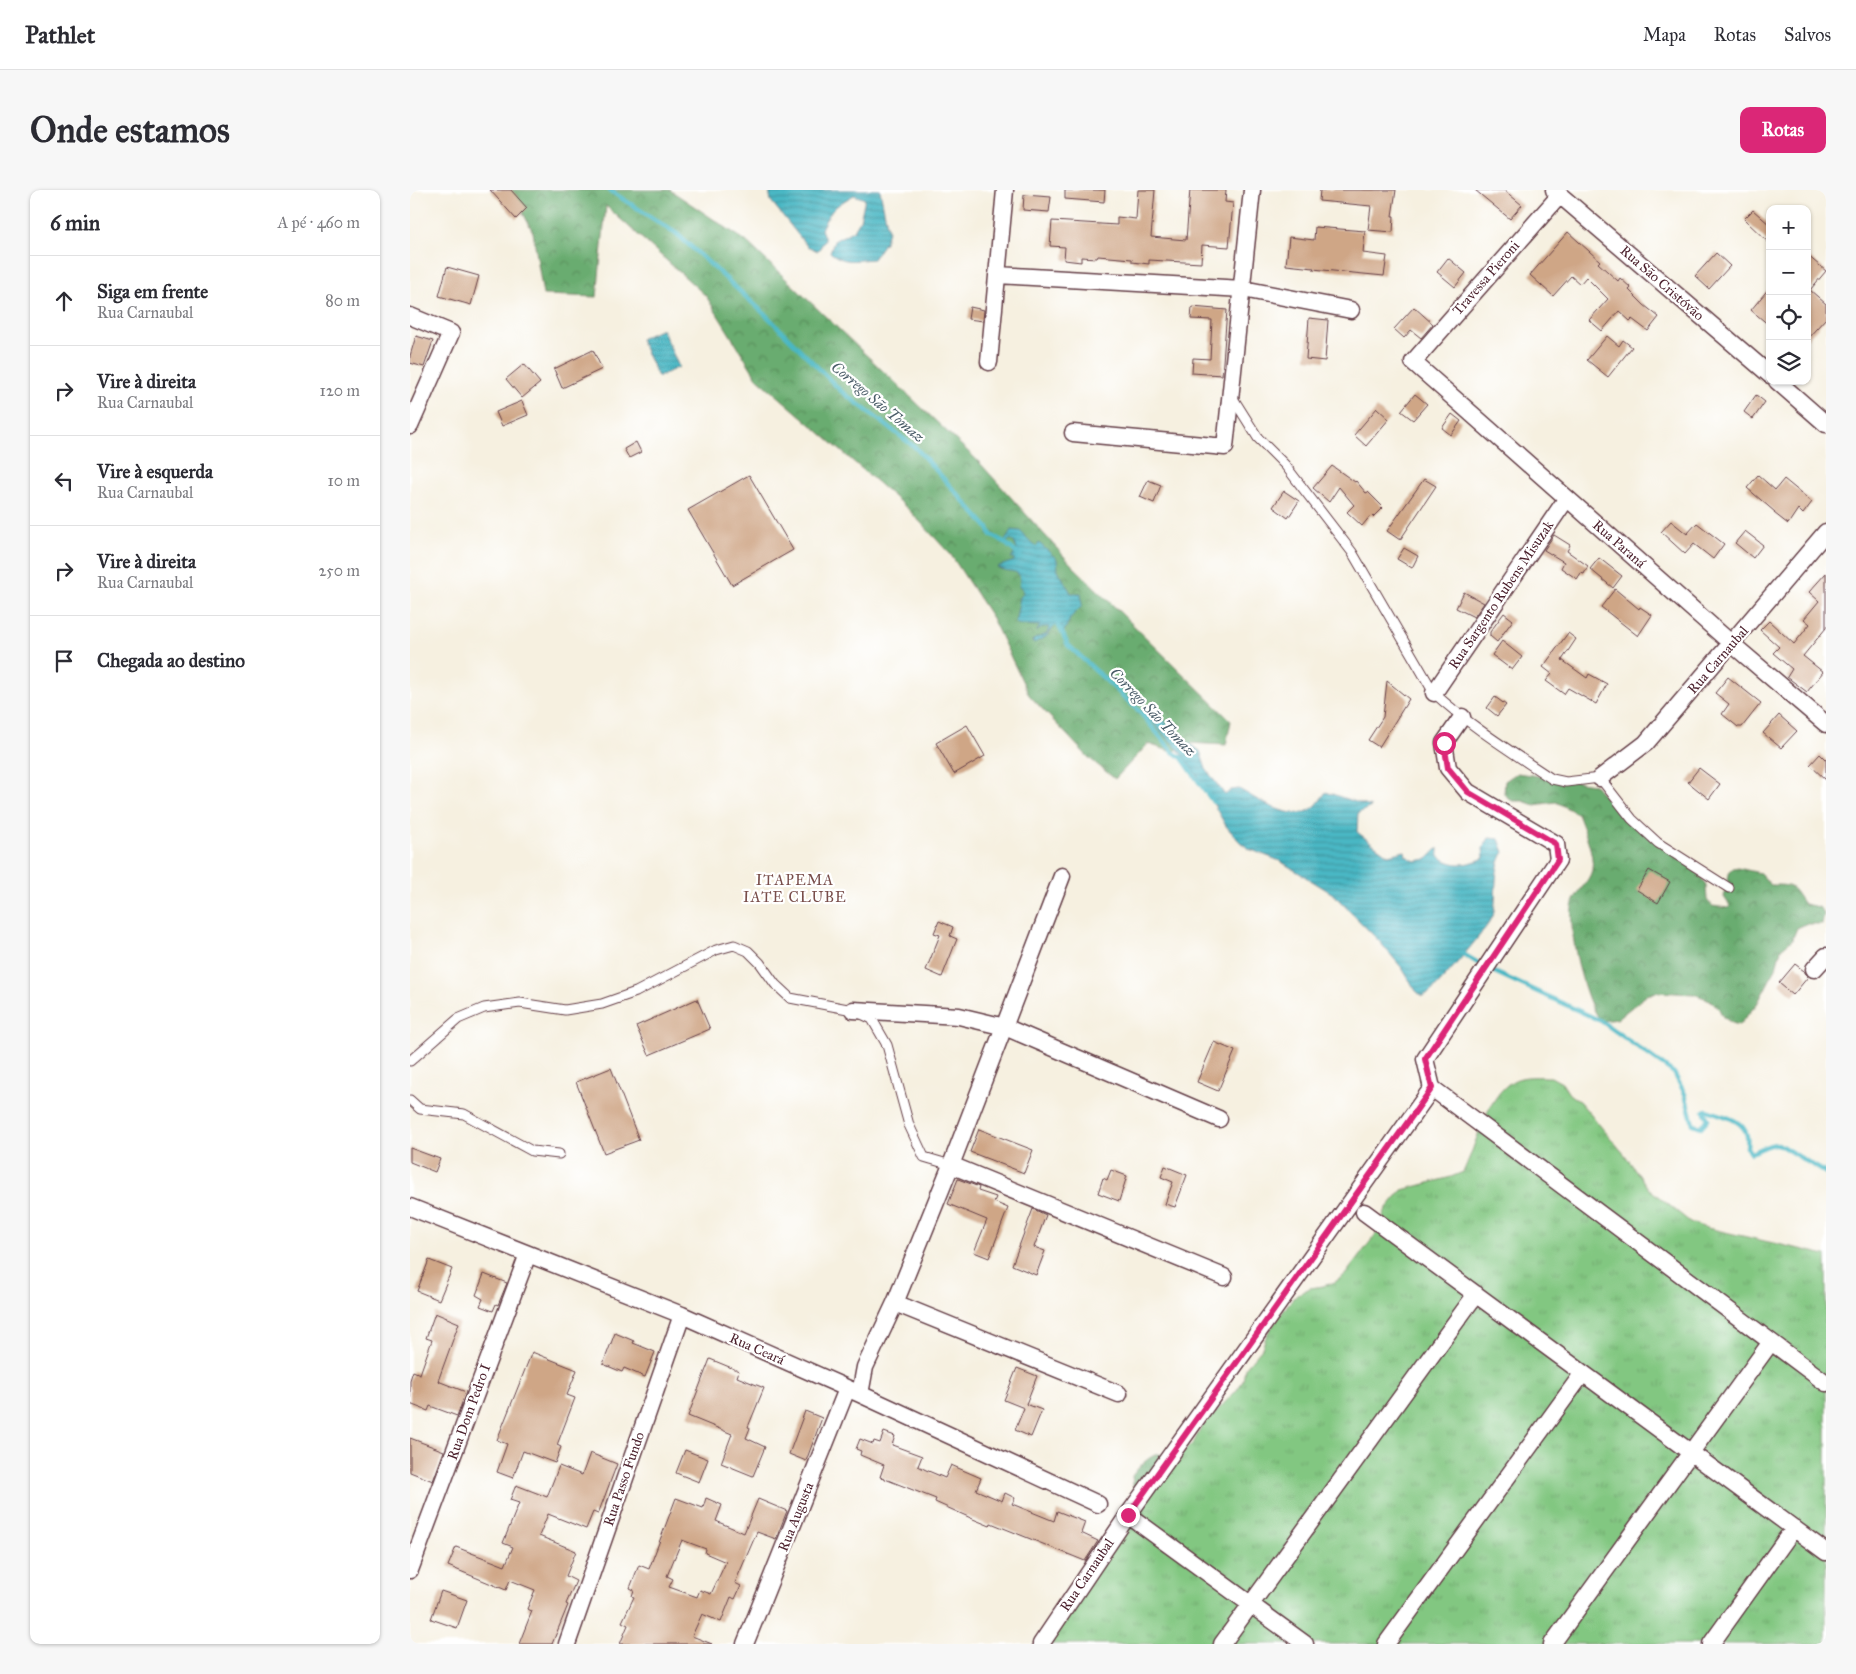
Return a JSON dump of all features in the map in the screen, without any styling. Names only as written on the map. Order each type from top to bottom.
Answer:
[{"type":"street","points":[[989,362],[1005,190]]},
{"type":"street","points":[[1073,433],[1225,447],[1252,190]]},
{"type":"street","name":"Travessa Pieroni","points":[[1413,362],[1557,192]]},
{"type":"street","name":"Rua São Cristóvão","points":[[1557,192],[1766,372]]},
{"type":"street","points":[[997,275],[1243,289],[1351,310]]},
{"type":"street","points":[[410,316],[450,333],[410,426]]},
{"type":"street","name":"Rua Paraná","points":[[1413,362],[1732,644],[1826,724]]},
{"type":"street","points":[[1782,385],[1826,424]]},
{"type":"street","name":"Rua Sargento Rubens Misuzak","points":[[1434,693],[1567,498]]},
{"type":"street","name":"Rua Carnaubal","points":[[1600,778],[1646,743],[1826,532]]},
{"type":"street","points":[[1462,717],[1444,743],[1448,768],[1468,792],[1556,844],[1558,860],[1425,1059],[1432,1088],[1826,1383]]},
{"type":"street","name":"Rua Augusta","points":[[745,1644],[854,1392],[895,1303],[952,1166],[1062,876]]},
{"type":"street","points":[[1814,969],[1826,956]]},
{"type":"street","points":[[853,1010],[958,1016],[1005,1027],[1219,1119]]},
{"type":"street","name":"Rua Carnaubal","points":[[1041,1644],[1128,1515],[1432,1088]]},
{"type":"street","points":[[952,1166],[1224,1277]]},
{"type":"street","name":"Rua Ceará","points":[[410,1207],[682,1315],[1098,1504]]},
{"type":"street","points":[[1364,1212],[1826,1552]]},
{"type":"street","name":"Rua Dom Pedro I","points":[[410,1570],[528,1254]]},
{"type":"street","points":[[1222,1644],[1476,1294]]},
{"type":"street","points":[[895,1303],[1119,1394]]},
{"type":"street","name":"Rua Passo Fundo","points":[[567,1644],[682,1315]]},
{"type":"street","points":[[1552,1644],[1772,1342]]},
{"type":"street","points":[[1386,1644],[1583,1373]]},
{"type":"street","points":[[1128,1515],[1306,1644]]},
{"type":"street","points":[[1711,1644],[1794,1528]]},
{"type":"lane","points":[[1230,393],[1258,438],[1286,464],[1352,552],[1434,693],[1462,717],[1552,779],[1566,782],[1600,778],[1632,819],[1658,843],[1728,888]]},
{"type":"lane","points":[[410,1061],[458,1020],[484,1008],[520,1003],[565,1010],[602,1004],[636,992],[716,950],[734,945],[748,951],[760,963],[775,984],[790,998],[853,1010],[872,1019],[887,1045],[909,1125],[924,1156],[952,1166]]},
{"type":"lane","points":[[410,1100],[414,1109],[464,1114],[532,1151],[559,1154]]},
{"type":"green space","points":[[511,190],[670,190],[746,241],[979,462],[1071,564],[1231,721],[1226,745],[1188,743],[1173,752],[1148,744],[1115,779],[1089,758],[1029,695],[992,618],[951,555],[908,509],[757,378],[706,296],[606,206],[597,297],[543,295],[533,232]]},
{"type":"green space","points":[[1517,773],[1594,784],[1619,813],[1683,856],[1699,873],[1706,886],[1707,900],[1712,906],[1728,908],[1730,906],[1724,897],[1730,870],[1738,868],[1760,873],[1771,885],[1784,885],[1792,888],[1804,904],[1819,907],[1824,914],[1822,924],[1806,924],[1797,928],[1792,940],[1781,949],[1776,968],[1757,1004],[1739,1025],[1723,1017],[1719,1009],[1710,1000],[1694,994],[1657,992],[1647,995],[1617,1019],[1601,1021],[1595,1013],[1583,983],[1572,928],[1573,903],[1592,870],[1592,856],[1588,841],[1578,814],[1556,802],[1534,805],[1523,801],[1512,801],[1504,794],[1505,781]]},
{"type":"green space","points":[[1551,1077],[1562,1083],[1569,1094],[1580,1102],[1625,1155],[1648,1188],[1690,1222],[1703,1227],[1826,1255],[1826,1644],[1034,1644],[1175,1460],[1194,1442],[1200,1429],[1236,1391],[1243,1381],[1245,1368],[1262,1348],[1267,1334],[1289,1303],[1298,1294],[1310,1288],[1335,1282],[1345,1275],[1376,1234],[1386,1209],[1402,1190],[1463,1172],[1489,1110],[1504,1088],[1513,1081],[1522,1078]]},
{"type":"green space","points":[[1158,1454],[1164,1456],[1165,1472],[1163,1480],[1153,1492],[1134,1493],[1132,1476],[1147,1460]]},
{"type":"water","points":[[769,190],[880,190],[888,230],[885,242],[873,259],[845,260],[830,252],[834,241],[854,230],[860,220],[865,199],[854,195],[831,212],[821,229],[825,240],[818,251],[807,246],[771,201]]},
{"type":"water","points":[[662,329],[679,367],[658,377],[640,339]]},
{"type":"water","points":[[1012,530],[1020,531],[1036,547],[1039,543],[1057,559],[1058,570],[1071,593],[1081,593],[1082,606],[1071,617],[1062,636],[1062,626],[1057,625],[1046,637],[1034,643],[1032,642],[1036,638],[1047,634],[1049,627],[1043,627],[1036,632],[1040,626],[1015,623],[1020,597],[1023,594],[1022,588],[1019,587],[1019,576],[1017,573],[997,567],[1014,561],[1014,558],[1011,558],[1017,550],[1014,542],[1011,539],[1004,542]]},
{"type":"water","points":[[1138,710],[1159,714],[1175,733],[1200,751],[1206,769],[1225,795],[1231,790],[1239,789],[1265,804],[1286,812],[1296,813],[1306,812],[1314,807],[1326,792],[1371,807],[1358,813],[1357,832],[1388,855],[1405,851],[1406,856],[1415,861],[1427,859],[1438,848],[1438,855],[1443,859],[1454,864],[1466,864],[1484,858],[1483,848],[1489,838],[1499,839],[1504,852],[1498,867],[1493,916],[1474,943],[1442,980],[1429,993],[1422,996],[1416,991],[1402,968],[1379,941],[1333,894],[1280,861],[1249,849],[1240,842],[1226,826],[1197,775],[1178,749]]},
{"type":"building","points":[[490,190],[511,190],[527,208],[516,219]]},
{"type":"building","points":[[1065,190],[1105,190],[1104,202],[1065,199]]},
{"type":"building","points":[[1138,190],[1155,190],[1151,237],[1186,240],[1190,190],[1226,190],[1225,202],[1233,203],[1229,247],[1202,245],[1201,263],[1149,260],[1149,264],[1132,262],[1132,259],[1098,256],[1097,258],[1081,257],[1081,262],[1064,260],[1065,247],[1050,246],[1052,221],[1117,225],[1117,217],[1136,219]]},
{"type":"building","points":[[1320,190],[1396,190],[1392,216],[1394,216],[1393,232],[1368,230],[1371,206],[1319,201]]},
{"type":"building","points":[[1475,190],[1504,190],[1522,205],[1510,219]]},
{"type":"building","points":[[1024,195],[1051,197],[1049,212],[1023,210]]},
{"type":"building","points":[[1753,210],[1766,221],[1766,240],[1744,219]]},
{"type":"building","points":[[1315,227],[1365,231],[1363,253],[1387,256],[1384,276],[1286,265],[1289,237],[1314,240]]},
{"type":"building","points":[[1568,232],[1600,261],[1598,263],[1618,281],[1620,278],[1631,288],[1629,290],[1644,305],[1659,317],[1648,331],[1632,319],[1630,321],[1619,311],[1602,331],[1589,320],[1608,299],[1586,277],[1580,284],[1571,276],[1553,296],[1530,275]]},
{"type":"building","points":[[1716,253],[1730,266],[1709,289],[1695,276]]},
{"type":"building","points":[[1448,258],[1466,273],[1455,287],[1437,272]]},
{"type":"building","points":[[1811,258],[1826,271],[1811,289]]},
{"type":"building","points":[[447,267],[479,276],[471,305],[439,296]]},
{"type":"building","points":[[1811,291],[1826,304],[1826,318],[1811,335]]},
{"type":"building","points":[[1766,292],[1766,323],[1751,310]]},
{"type":"building","points":[[970,307],[984,310],[983,321],[968,319]]},
{"type":"building","points":[[1192,307],[1227,310],[1222,375],[1192,373],[1193,358],[1210,359],[1212,320],[1191,319]]},
{"type":"building","points":[[1414,307],[1433,324],[1421,338],[1411,330],[1404,338],[1394,329]]},
{"type":"building","points":[[1309,318],[1328,320],[1325,361],[1306,359]]},
{"type":"building","points":[[416,336],[433,341],[424,367],[410,363],[410,356]]},
{"type":"building","points":[[1607,336],[1619,346],[1623,340],[1632,347],[1608,377],[1587,360]]},
{"type":"building","points":[[593,350],[602,369],[562,388],[554,369]]},
{"type":"building","points":[[524,364],[540,383],[522,398],[506,379]]},
{"type":"building","points":[[1415,394],[1427,404],[1413,420],[1401,411]]},
{"type":"building","points":[[1756,395],[1765,402],[1753,419],[1744,412]]},
{"type":"building","points":[[522,401],[528,415],[502,426],[496,412]]},
{"type":"building","points":[[1377,408],[1389,419],[1366,446],[1354,435]]},
{"type":"building","points":[[1452,414],[1461,421],[1451,435],[1442,428]]},
{"type":"building","points":[[636,442],[641,452],[629,458],[624,449]]},
{"type":"building","points":[[1332,466],[1356,481],[1366,493],[1368,492],[1383,507],[1373,517],[1371,515],[1362,526],[1347,512],[1354,505],[1339,487],[1329,502],[1313,488]]},
{"type":"building","points":[[749,475],[793,550],[732,585],[688,510]]},
{"type":"building","points":[[1758,475],[1775,490],[1784,479],[1812,502],[1803,514],[1798,509],[1788,524],[1747,488]]},
{"type":"building","points":[[1424,479],[1436,486],[1400,540],[1387,531]]},
{"type":"building","points":[[1148,480],[1161,485],[1154,503],[1140,497]]},
{"type":"building","points":[[1284,491],[1299,501],[1288,518],[1273,507]]},
{"type":"building","points":[[1671,521],[1687,534],[1697,523],[1724,544],[1713,559],[1694,544],[1685,554],[1661,532]]},
{"type":"building","points":[[1745,531],[1763,545],[1753,558],[1735,543]]},
{"type":"building","points":[[1554,535],[1570,545],[1567,551],[1588,566],[1584,574],[1581,573],[1577,579],[1561,568],[1564,562],[1544,550]]},
{"type":"building","points":[[1404,548],[1418,556],[1412,568],[1397,559]]},
{"type":"building","points":[[1599,558],[1622,576],[1613,588],[1590,569]]},
{"type":"building","points":[[1826,573],[1826,628],[1803,656],[1823,672],[1807,692],[1787,677],[1792,669],[1773,653],[1779,647],[1760,630],[1769,621],[1794,644],[1810,624],[1804,619],[1819,601],[1809,592]]},
{"type":"building","points":[[1615,589],[1639,609],[1640,607],[1652,615],[1638,636],[1601,607]]},
{"type":"building","points":[[1464,592],[1484,603],[1474,617],[1456,608]]},
{"type":"building","points":[[1504,613],[1513,620],[1497,642],[1490,636],[1490,632]]},
{"type":"building","points":[[1568,633],[1576,639],[1562,660],[1587,678],[1589,674],[1607,684],[1596,704],[1568,688],[1564,694],[1546,681],[1552,674],[1543,667]]},
{"type":"building","points":[[1502,641],[1522,657],[1512,670],[1492,655]]},
{"type":"building","points":[[1728,677],[1761,703],[1742,727],[1738,727],[1722,714],[1729,704],[1715,693]]},
{"type":"building","points":[[1387,681],[1409,699],[1379,747],[1368,740],[1383,717]]},
{"type":"building","points":[[1495,697],[1506,705],[1497,716],[1487,708]]},
{"type":"building","points":[[1779,715],[1797,731],[1781,748],[1763,733]]},
{"type":"building","points":[[967,725],[985,756],[954,774],[936,743]]},
{"type":"building","points":[[1820,754],[1826,760],[1826,780],[1810,765]]},
{"type":"building","points":[[1699,768],[1720,784],[1709,799],[1688,782]]},
{"type":"building","points":[[1649,870],[1670,882],[1658,903],[1637,890]]},
{"type":"building","points":[[939,921],[953,927],[950,936],[957,939],[942,977],[926,970],[940,935],[934,933]]},
{"type":"building","points":[[1795,964],[1808,977],[1793,995],[1779,983]]},
{"type":"building","points":[[697,999],[710,1029],[649,1055],[636,1026]]},
{"type":"building","points":[[1214,1042],[1235,1051],[1218,1091],[1197,1082]]},
{"type":"building","points":[[611,1068],[639,1140],[604,1153],[576,1082]]},
{"type":"building","points":[[979,1129],[1033,1150],[1024,1173],[970,1152]]},
{"type":"building","points":[[410,1148],[440,1159],[435,1172],[410,1162]]},
{"type":"building","points":[[1165,1166],[1187,1175],[1175,1207],[1165,1204],[1173,1182],[1161,1177]]},
{"type":"building","points":[[1111,1170],[1127,1176],[1119,1201],[1098,1193],[1103,1178],[1107,1180]]},
{"type":"building","points":[[958,1179],[979,1187],[978,1191],[996,1197],[994,1202],[1008,1208],[989,1258],[974,1252],[987,1220],[948,1204]]},
{"type":"building","points":[[1033,1209],[1046,1215],[1034,1247],[1045,1251],[1036,1275],[1012,1265]]},
{"type":"building","points":[[429,1260],[452,1269],[439,1300],[417,1291]]},
{"type":"building","points":[[484,1274],[507,1283],[498,1305],[496,1304],[493,1311],[480,1306],[483,1299],[476,1295]]},
{"type":"building","points":[[435,1313],[459,1323],[438,1381],[466,1392],[457,1416],[430,1406],[428,1411],[410,1404],[410,1380],[413,1371],[420,1374],[432,1340],[426,1338]]},
{"type":"building","points":[[615,1333],[655,1352],[645,1377],[624,1368],[622,1372],[603,1364]]},
{"type":"building","points":[[532,1352],[577,1370],[567,1395],[575,1398],[557,1445],[561,1447],[555,1463],[523,1451],[513,1478],[497,1472],[507,1444],[497,1440]]},
{"type":"building","points":[[710,1359],[739,1371],[737,1377],[764,1388],[748,1427],[750,1428],[746,1438],[765,1447],[753,1476],[721,1463],[732,1434],[688,1416]]},
{"type":"building","points":[[1017,1368],[1037,1376],[1026,1404],[1042,1410],[1031,1437],[1015,1430],[1024,1408],[1004,1400]]},
{"type":"building","points":[[805,1411],[822,1418],[806,1461],[789,1454]]},
{"type":"building","points":[[884,1432],[895,1436],[892,1445],[922,1456],[918,1466],[945,1478],[951,1465],[981,1478],[976,1490],[1002,1501],[1005,1493],[1015,1498],[1012,1504],[1054,1521],[1057,1511],[1085,1522],[1081,1533],[1098,1541],[1085,1561],[991,1523],[990,1526],[935,1502],[936,1499],[880,1477],[884,1465],[860,1455],[861,1451],[856,1449],[860,1439],[873,1444],[874,1441],[880,1443]]},
{"type":"building","points":[[410,1438],[444,1451],[433,1481],[410,1472]]},
{"type":"building","points":[[685,1450],[708,1459],[699,1482],[676,1473]]},
{"type":"building","points":[[590,1453],[617,1464],[598,1514],[593,1512],[586,1529],[548,1514],[539,1536],[576,1551],[566,1576],[576,1581],[566,1604],[568,1605],[552,1644],[519,1644],[532,1611],[527,1609],[535,1590],[510,1580],[506,1590],[448,1566],[456,1547],[505,1566],[513,1547],[503,1543],[519,1503],[510,1500],[516,1485],[547,1497],[559,1466],[582,1475]]},
{"type":"building","points":[[676,1498],[703,1508],[706,1498],[722,1505],[716,1521],[744,1533],[758,1499],[787,1511],[776,1539],[757,1532],[735,1583],[741,1586],[735,1599],[731,1597],[721,1622],[702,1614],[692,1636],[712,1644],[620,1644],[628,1625],[622,1622],[634,1597],[632,1596],[634,1590],[630,1588],[639,1565],[649,1569]],"holes":[[[682,1540],[706,1549],[705,1553],[726,1562],[711,1594],[700,1590],[697,1597],[669,1587],[673,1579],[667,1576]]]},
{"type":"building","points":[[441,1591],[467,1600],[457,1628],[431,1619]]},
{"type":"waterway","name":"Corrego São Tomaz","points":[[609,190],[677,234],[767,316],[841,391],[916,448],[988,528],[991,535],[1004,542],[1020,556]]},
{"type":"waterway","name":"Corrego São Tomaz","points":[[1056,620],[1068,645],[1138,710],[1173,752],[1182,758],[1213,802]]},
{"type":"waterway","name":"Corrego São Tomaz","points":[[1460,952],[1483,966]]},
{"type":"waterway","name":"Corrego São Tomaz","points":[[1490,970],[1601,1021],[1674,1073],[1685,1094],[1693,1124],[1701,1127],[1708,1119],[1704,1111],[1707,1110],[1725,1116],[1741,1125],[1745,1130],[1747,1148],[1751,1153],[1778,1144],[1826,1173]]},
{"type":"district","name":"ITAPEMA IATE CLUBE","points":[[795,888]]},
{"type":"route","points":[[1128,1515],[1432,1088],[1425,1059],[1558,860],[1556,844],[1468,792],[1448,768],[1444,743]]}]
